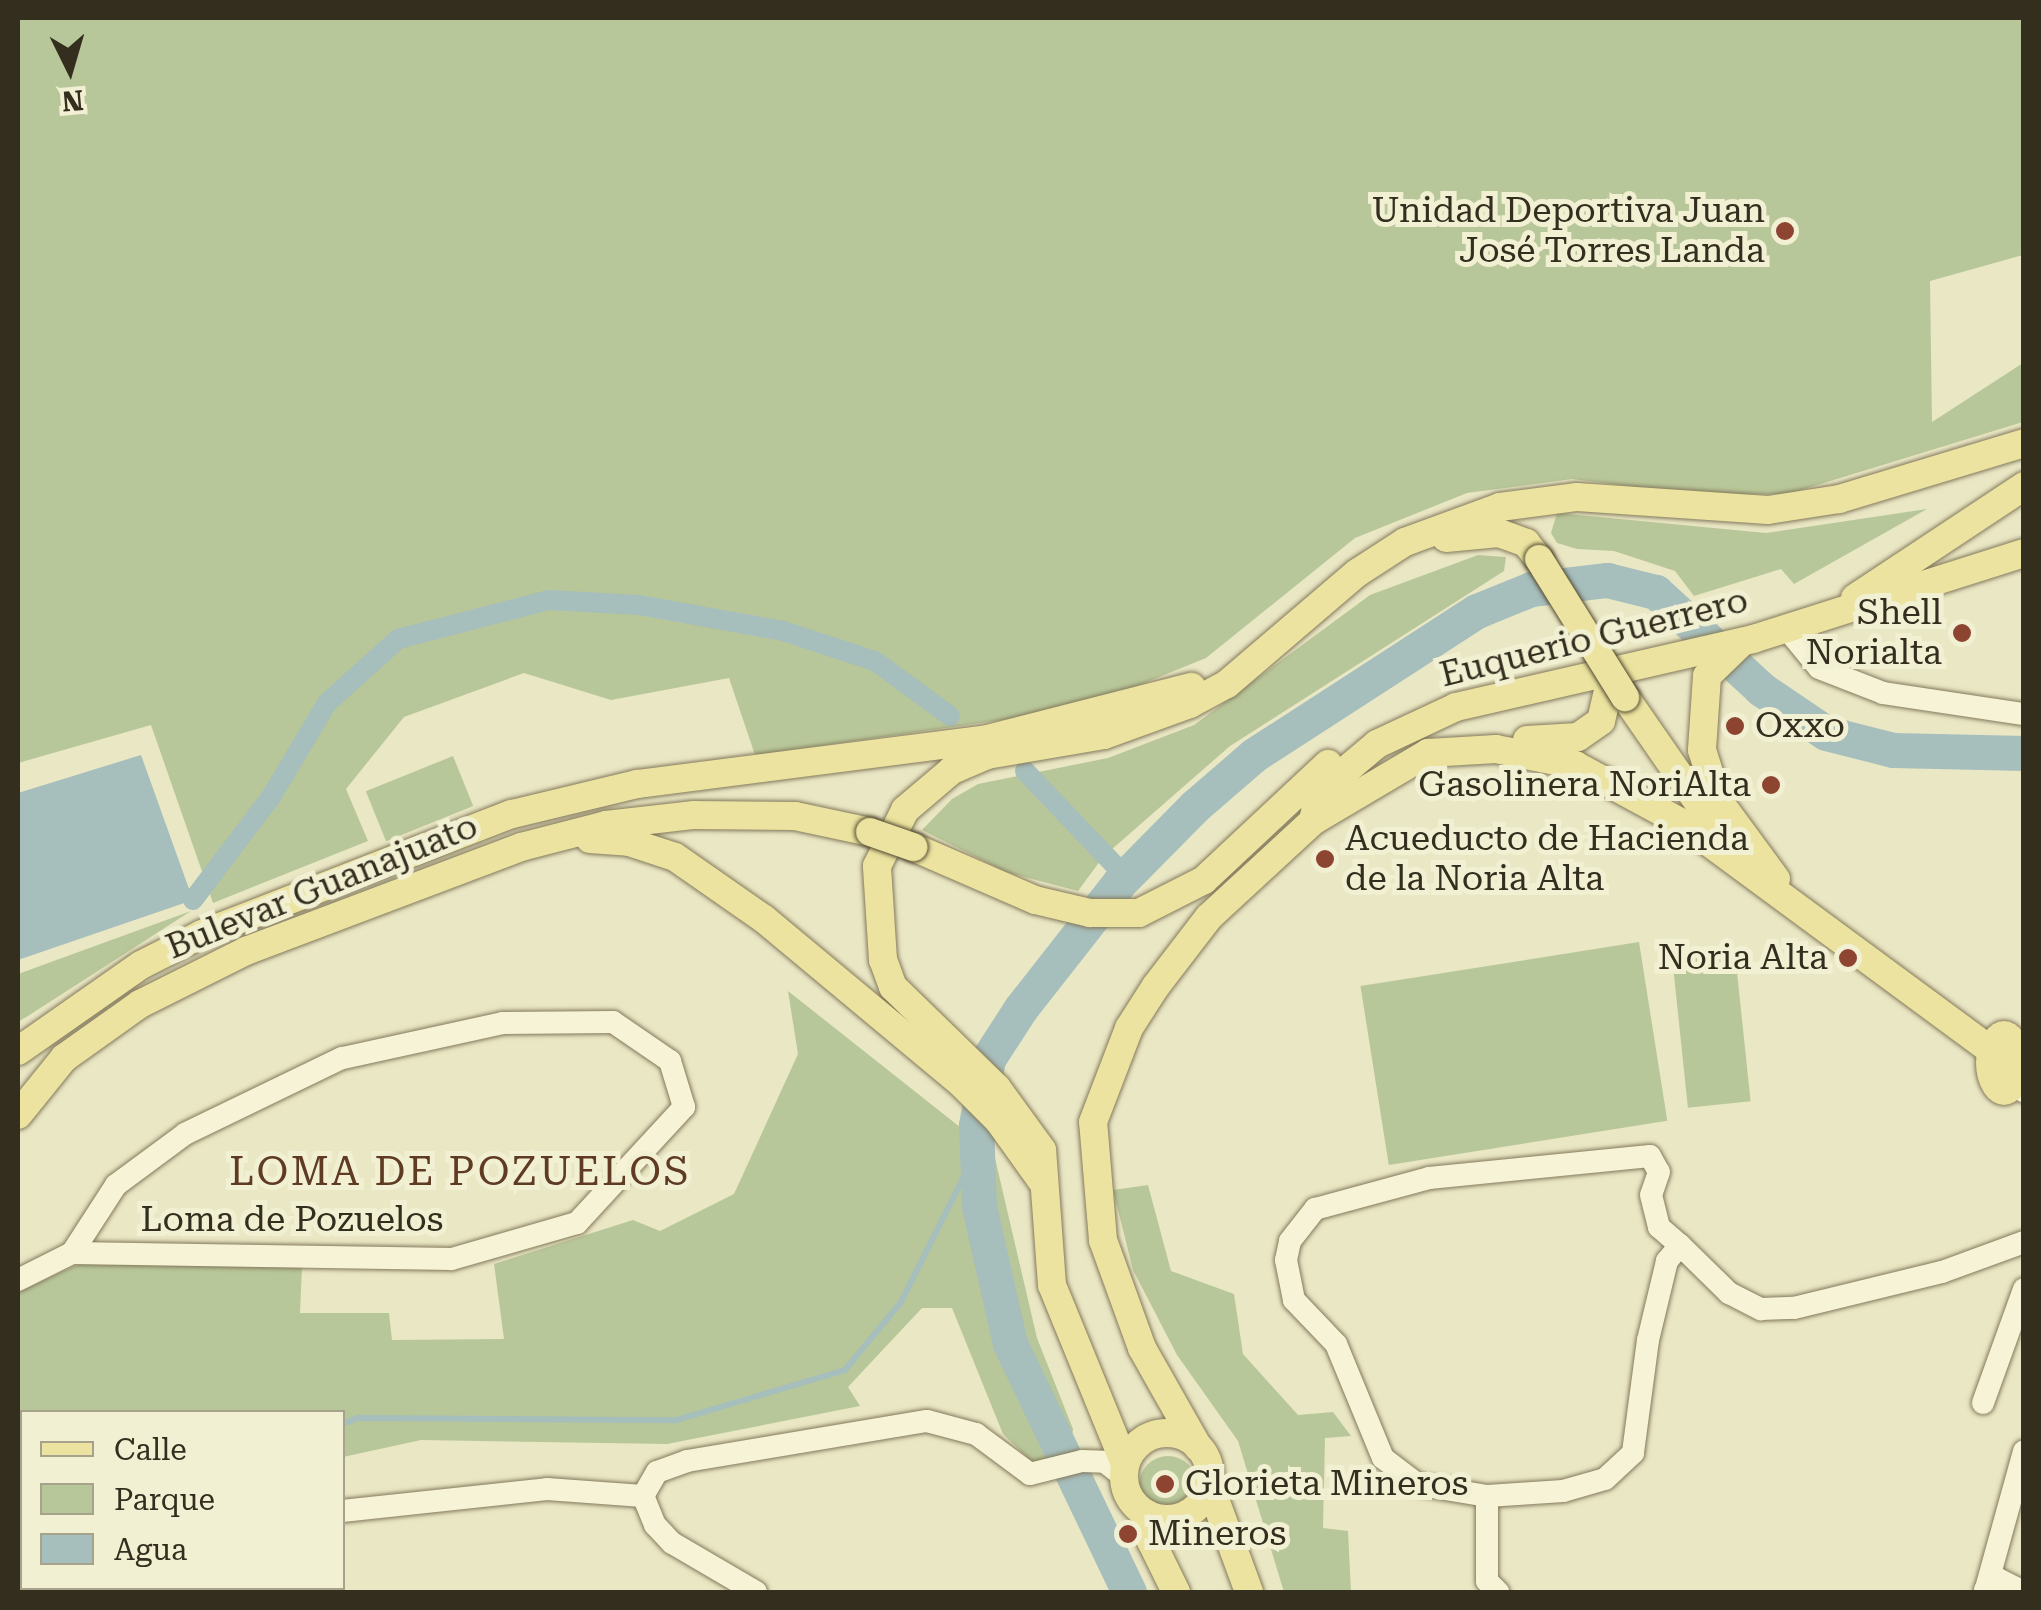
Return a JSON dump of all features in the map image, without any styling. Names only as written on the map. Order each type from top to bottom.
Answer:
[{"type":"main road","points":[[1209,1483],[1191,1512],[1170,1519],[1147,1514],[1130,1498],[1124,1470],[1052,1285],[1042,1150],[997,1088],[893,988],[883,960],[877,866],[905,810],[952,770],[987,755],[1150,721],[1227,684],[1366,567],[1446,524],[1540,499],[1768,510],[1839,498],[2024,443]]},
{"type":"main road","points":[[1830,616],[2024,486]]},
{"type":"main road","points":[[1366,567],[1442,538],[1480,532],[1514,536],[1538,559],[1574,612],[1616,696],[1704,818],[1804,910]]},
{"type":"main road","name":"Euquerio Guerrero","points":[[1198,1447],[1142,1348],[1102,1240],[1096,1199],[1094,1122],[1128,1028],[1209,917],[1313,822],[1319,792],[1377,744],[1456,707],[1748,640],[2024,553]]},
{"type":"main road","points":[[1748,640],[1707,676],[1699,722],[1706,774],[1782,888]]},
{"type":"main road","name":"Bulevar Guanajuato","points":[[18,1051],[140,965],[202,934],[512,814],[637,784],[970,741],[1071,722],[1219,678],[1259,655]]},
{"type":"main road","points":[[1398,766],[1418,742],[1436,737],[1488,734],[1542,743],[1578,737],[1600,721],[1616,696]]},
{"type":"main road","points":[[521,847],[606,824],[694,816],[795,816],[870,832],[994,886],[1076,910],[1149,910],[1204,880],[1316,772],[1349,750],[1379,731],[1456,707]]},
{"type":"main road","points":[[1313,822],[1398,766],[1428,753],[1496,749],[1574,765],[1650,801],[1966,1027],[2006,1049]]},
{"type":"main road","points":[[521,847],[597,838],[674,858],[764,919],[962,1084],[1000,1121],[1044,1184]]},
{"type":"main road","name":"Bulevar Guanajuato","points":[[18,1115],[64,1058],[174,986],[246,951],[521,847]]},
{"type":"main road","points":[[1124,1470],[1150,1436],[1176,1434],[1198,1447],[1249,1592]]},
{"type":"main road","points":[[1147,1514],[1151,1541],[1176,1592]]},
{"type":"street","points":[[1787,629],[1819,668],[1883,694],[2024,714]]},
{"type":"street","name":"Loma de Pozuelos","points":[[613,1022],[670,1062],[684,1107],[577,1223],[452,1259],[72,1253],[116,1185],[184,1134],[342,1058],[503,1023],[613,1022]]},
{"type":"street","points":[[2006,1049],[2024,1091]]},
{"type":"street","points":[[1680,1245],[1667,1260],[1632,1453],[1605,1480],[1563,1491],[1488,1496],[1417,1484],[1383,1458],[1336,1344],[1294,1300],[1286,1260],[1290,1241],[1314,1209],[1429,1178],[1650,1156],[1658,1172],[1651,1196],[1654,1219],[1729,1293],[1761,1309],[1794,1308],[1942,1272],[2024,1242]]},
{"type":"street","points":[[18,1280],[72,1253]]},
{"type":"street","points":[[1983,1403],[2024,1289]]},
{"type":"street","points":[[642,1496],[657,1472],[672,1464],[927,1420],[976,1434],[1030,1474],[1045,1474],[1082,1461],[1106,1462],[1124,1470]]},
{"type":"street","points":[[1985,1591],[2024,1450]]},
{"type":"street","points":[[345,1510],[547,1490],[642,1496]]},
{"type":"street","points":[[642,1496],[654,1525],[672,1542],[756,1592]]},
{"type":"street","points":[[1488,1496],[1487,1581],[1498,1592]]},
{"type":"street","points":[[1985,1591],[1998,1579],[2022,1587]]},
{"type":"green space","points":[[18,18],[2023,18],[2023,255],[1930,281],[1932,422],[2023,363],[2023,422],[1788,494],[1701,495],[1572,479],[1467,493],[1355,538],[1206,658],[1100,701],[1023,717],[755,755],[729,678],[611,700],[524,673],[404,717],[346,789],[368,841],[213,903],[151,725],[18,763]]},
{"type":"green space","points":[[1927,509],[1794,584],[1781,569],[1694,596],[1675,571],[1614,551],[1577,549],[1557,543],[1551,533],[1557,513],[1766,533]]},
{"type":"green space","points":[[1478,555],[1506,557],[1504,571],[1230,746],[1103,857],[1078,891],[1006,872],[922,830],[952,799],[978,784],[1108,758],[1194,725],[1370,595]]},
{"type":"green space","points":[[453,756],[473,806],[386,841],[366,791]]},
{"type":"green space","points":[[191,911],[28,1016],[18,1022],[18,974]]},
{"type":"green space","points":[[1639,942],[1667,1121],[1389,1165],[1360,986]]},
{"type":"green space","points":[[1735,953],[1751,1101],[1688,1108],[1672,960]]},
{"type":"green space","points":[[788,991],[994,1154],[1037,1338],[1073,1429],[1071,1448],[1034,1464],[1003,1434],[952,1308],[922,1308],[848,1387],[860,1406],[667,1444],[421,1440],[345,1457],[345,1410],[20,1410],[20,1590],[54,1590],[18,1592],[18,1292],[79,1264],[302,1267],[300,1313],[389,1313],[392,1340],[504,1339],[494,1264],[633,1220],[660,1231],[734,1194],[798,1054]]},
{"type":"green space","points":[[1148,1185],[1171,1271],[1234,1294],[1243,1354],[1298,1415],[1333,1412],[1351,1436],[1325,1438],[1323,1528],[1348,1531],[1351,1592],[1284,1592],[1238,1441],[1177,1355],[1133,1270],[1113,1190]]},
{"type":"green space","points":[[1168,1456],[1188,1465],[1197,1485],[1188,1505],[1168,1514],[1148,1505],[1139,1485],[1148,1465]]},
{"type":"water","points":[[141,755],[193,900],[18,960],[18,793]]},
{"type":"waterway","points":[[1129,1592],[1010,1344],[979,1206],[976,1125],[988,1059],[1021,1008],[1119,883],[1195,806],[1254,755],[1477,611],[1531,589],[1607,580],[1656,592],[1761,689],[1826,733],[1893,750],[2024,753]]},
{"type":"waterway","points":[[193,900],[271,797],[327,703],[398,639],[549,600],[639,605],[783,631],[875,661],[950,716]]},
{"type":"waterway","points":[[1025,771],[1125,876]]},
{"type":"waterway","points":[[345,1423],[358,1418],[677,1420],[845,1370],[901,1302],[976,1152]]},
{"type":"place","name":"Unidad Deportiva Juan José Torres Landa","points":[[1785,231]]},
{"type":"place","name":"Shell Norialta","points":[[1962,633]]},
{"type":"place","name":"Oxxo","points":[[1735,726]]},
{"type":"place","name":"Gasolinera NoriAlta","points":[[1771,785]]},
{"type":"place","name":"Acueducto de Hacienda de la Noria Alta","points":[[1325,859]]},
{"type":"place","name":"Noria Alta","points":[[1848,958]]},
{"type":"place","name":"Glorieta Mineros","points":[[1165,1484]]},
{"type":"place","name":"Mineros","points":[[1128,1534]]},
{"type":"district","name":"LOMA DE POZUELOS","points":[[460,1172]]}]
